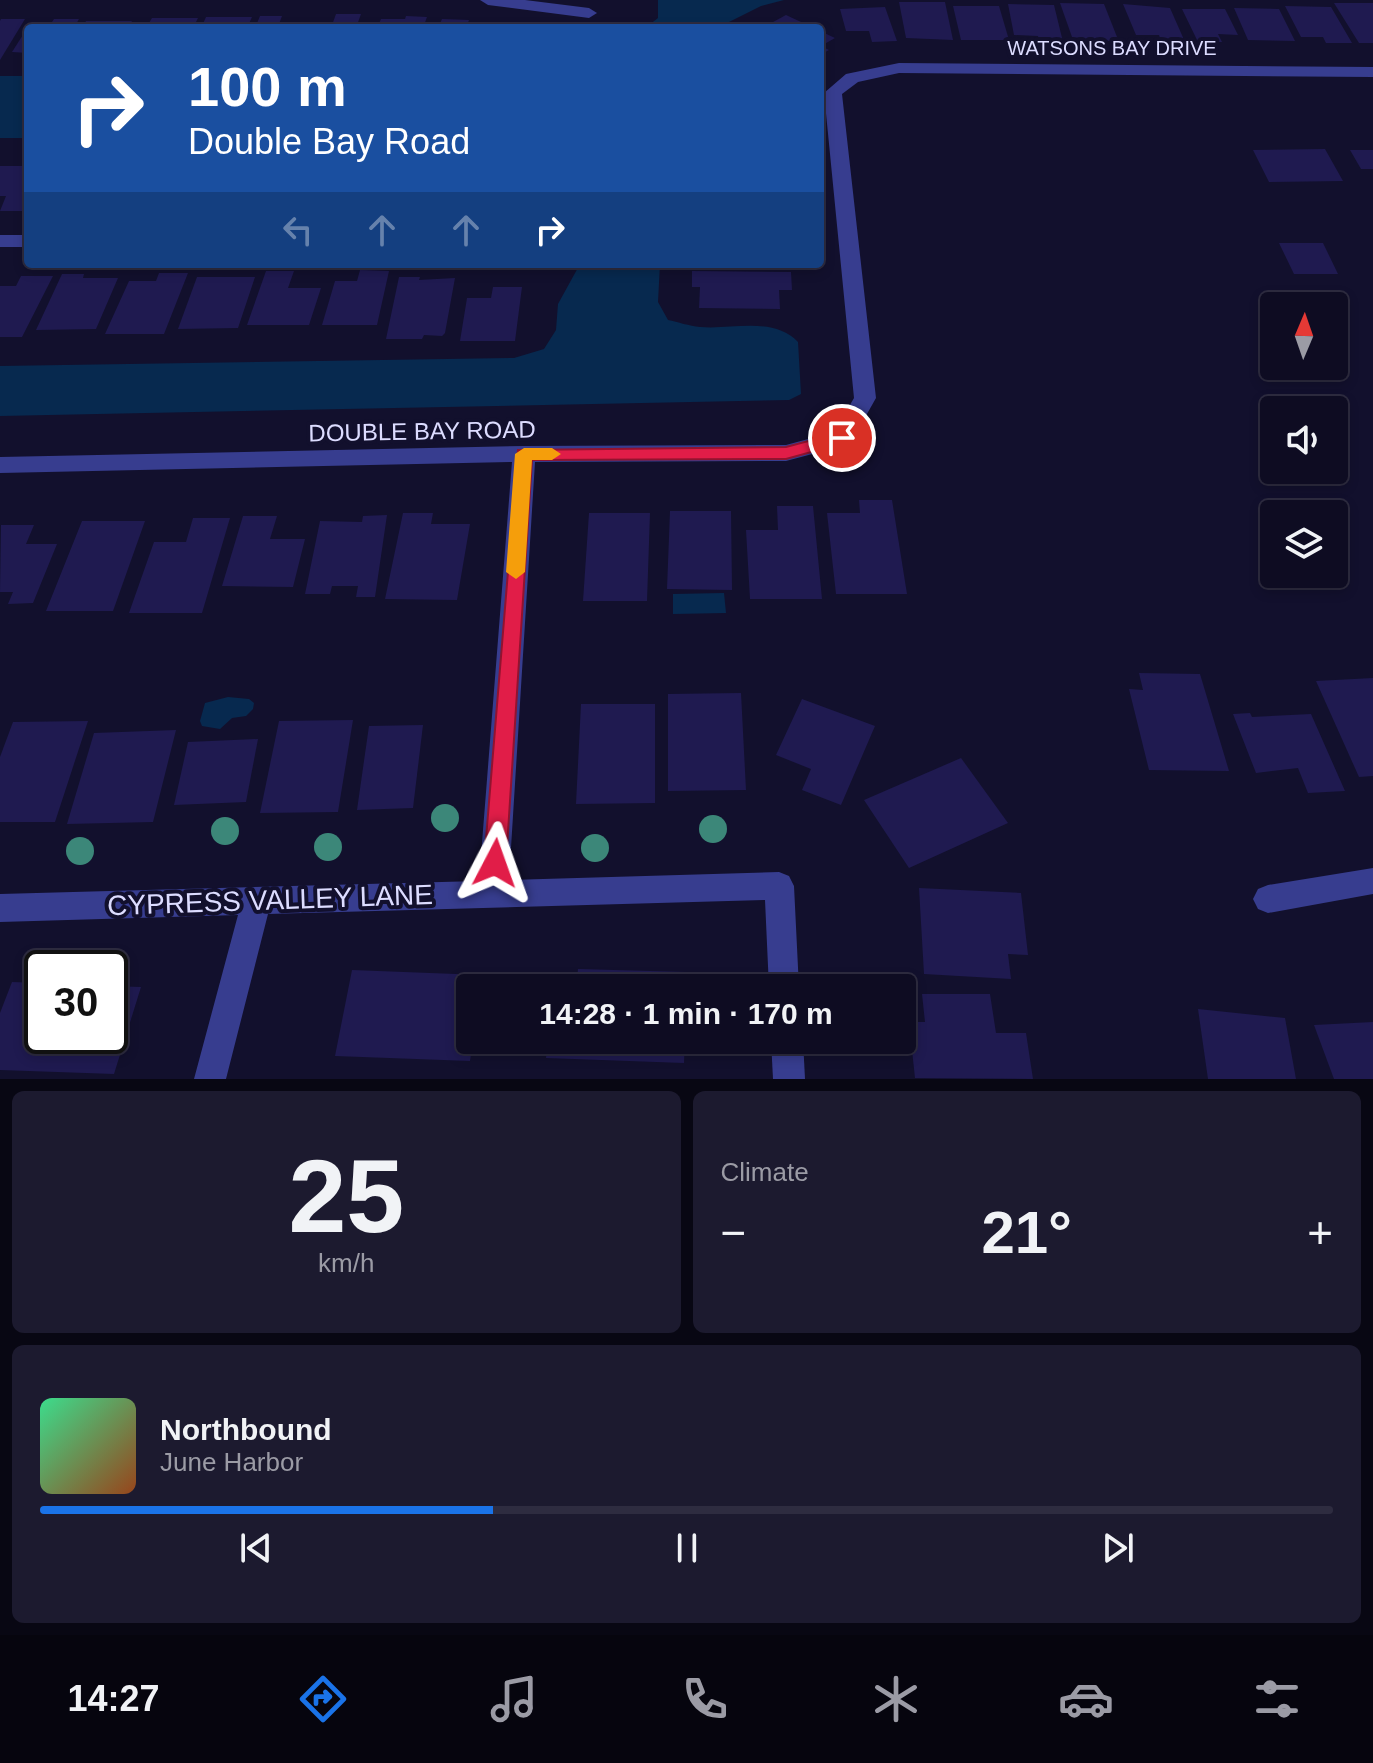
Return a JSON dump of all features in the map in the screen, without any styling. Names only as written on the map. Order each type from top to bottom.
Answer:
[{"type":"street","points":[[488,0],[589,13]]},
{"type":"street","name":"WATSONS BAY DRIVE","points":[[842,438],[865,398],[833,93],[852,78],[899,68],[1373,72]]},
{"type":"street","points":[[0,241],[24,241]]},
{"type":"street","name":"DOUBLE BAY ROAD","points":[[0,465],[524,454],[786,453],[842,438]]},
{"type":"street","points":[[493,894],[524,454]]},
{"type":"street","points":[[1268,899],[1373,881]]},
{"type":"street","name":"CYPRESS VALLEY LANE","points":[[0,908],[779,886],[783,974]]},
{"type":"street","points":[[210,1079],[257,901]]},
{"type":"street","points":[[788,1054],[789,1079]]},
{"type":"water","points":[[658,0],[784,0],[761,6],[725,24],[650,24],[658,18]]},
{"type":"water","points":[[0,76],[24,76],[24,138],[0,138]]},
{"type":"water","points":[[578,268],[660,268],[658,302],[668,320],[700,327],[777,329],[798,342],[801,394],[789,400],[0,416],[0,366],[514,358],[544,349],[556,330],[558,304]]},
{"type":"water","points":[[724,593],[726,613],[673,614],[673,594]]},
{"type":"water","points":[[228,697],[249,699],[254,703],[253,709],[246,716],[232,718],[220,729],[202,726],[200,721],[205,703]]},
{"type":"building","points":[[899,2],[945,2],[953,40],[906,38]]},
{"type":"building","points":[[1060,3],[1104,4],[1119,42],[1072,37]]},
{"type":"building","points":[[1334,3],[1373,3],[1373,43],[1359,43]]},
{"type":"building","points":[[1008,4],[1054,5],[1063,42],[1039,41],[1038,36],[1014,35]]},
{"type":"building","points":[[1123,4],[1170,8],[1185,42],[1161,41],[1159,35],[1136,35]]},
{"type":"building","points":[[953,6],[999,6],[1009,40],[961,40]]},
{"type":"building","points":[[1285,6],[1331,7],[1352,43],[1326,43],[1323,37],[1301,37]]},
{"type":"building","points":[[885,7],[897,41],[872,42],[869,31],[846,31],[840,9]]},
{"type":"building","points":[[1234,8],[1279,9],[1295,41],[1248,40]]},
{"type":"building","points":[[1182,9],[1225,9],[1238,35],[1218,34],[1222,42],[1198,42]]},
{"type":"building","points":[[336,14],[361,14],[357,24],[332,24]]},
{"type":"building","points":[[786,15],[805,24],[769,24]]},
{"type":"building","points":[[260,16],[282,16],[279,24],[257,24]]},
{"type":"building","points":[[406,16],[427,17],[424,24],[379,24],[381,19],[405,19]]},
{"type":"building","points":[[206,17],[252,17],[249,24],[203,24]]},
{"type":"building","points":[[152,18],[198,18],[195,24],[148,24]]},
{"type":"building","points":[[25,19],[0,60],[0,21]]},
{"type":"building","points":[[54,19],[79,19],[76,24],[51,24]]},
{"type":"building","points":[[442,19],[469,20],[468,24],[440,24]]},
{"type":"building","points":[[86,21],[132,21],[130,24],[84,24]]},
{"type":"building","points":[[24,33],[24,53],[12,52]]},
{"type":"building","points":[[824,33],[835,38],[824,44]]},
{"type":"building","points":[[1325,149],[1343,181],[1269,182],[1253,150]]},
{"type":"building","points":[[1350,150],[1373,150],[1373,169],[1361,169]]},
{"type":"building","points":[[0,166],[24,166],[24,211],[0,211],[6,196],[0,196]]},
{"type":"building","points":[[1279,243],[1323,243],[1338,274],[1294,274]]},
{"type":"building","points":[[360,270],[389,271],[377,325],[322,325],[335,281],[357,281]]},
{"type":"building","points":[[266,271],[294,271],[288,288],[321,288],[309,325],[247,325]]},
{"type":"building","points":[[692,271],[791,272],[792,290],[779,290],[780,309],[699,308],[700,287],[692,287]]},
{"type":"building","points":[[159,273],[188,273],[164,334],[105,334],[129,281],[156,281]]},
{"type":"building","points":[[62,274],[84,274],[83,278],[118,278],[96,329],[36,330]]},
{"type":"building","points":[[21,276],[53,276],[22,337],[0,337],[0,286],[16,286]]},
{"type":"building","points":[[197,277],[255,277],[238,328],[178,329]]},
{"type":"building","points":[[399,277],[420,277],[419,280],[455,278],[442,336],[386,339]]},
{"type":"building","points":[[493,287],[522,287],[515,341],[460,341],[467,298],[491,298]]},
{"type":"building","points":[[859,500],[892,500],[907,594],[836,594],[827,513],[860,513]]},
{"type":"building","points":[[777,506],[813,506],[822,599],[750,599],[746,530],[778,530]]},
{"type":"building","points":[[670,511],[731,511],[732,590],[667,589]]},
{"type":"building","points":[[403,513],[433,513],[431,524],[470,524],[457,600],[385,599]]},
{"type":"building","points":[[589,513],[650,513],[647,601],[583,601]]},
{"type":"building","points":[[387,515],[375,597],[356,597],[358,586],[332,586],[330,594],[305,594],[320,521],[362,522],[363,516]]},
{"type":"building","points":[[243,516],[277,516],[270,539],[305,539],[293,587],[222,586]]},
{"type":"building","points":[[193,518],[230,518],[202,613],[129,613],[154,542],[186,542]]},
{"type":"building","points":[[82,521],[145,521],[113,611],[46,611]]},
{"type":"building","points":[[1,525],[34,525],[26,544],[57,544],[33,603],[8,604],[13,592],[0,592]]},
{"type":"building","points":[[1139,673],[1200,674],[1229,771],[1149,770],[1129,689],[1143,690]]},
{"type":"building","points":[[1373,678],[1373,776],[1359,777],[1316,681]]},
{"type":"building","points":[[741,693],[746,790],[668,791],[668,694]]},
{"type":"building","points":[[802,699],[875,726],[841,805],[802,790],[811,769],[776,755]]},
{"type":"building","points":[[581,704],[655,704],[655,803],[576,804]]},
{"type":"building","points":[[1250,713],[1252,717],[1311,714],[1345,791],[1308,793],[1298,768],[1256,773],[1233,714]]},
{"type":"building","points":[[353,720],[338,812],[260,813],[279,721]]},
{"type":"building","points":[[88,721],[55,822],[0,822],[0,757],[13,722]]},
{"type":"building","points":[[423,725],[413,808],[357,810],[369,726]]},
{"type":"building","points":[[176,730],[153,822],[67,824],[94,733]]},
{"type":"building","points":[[258,739],[246,802],[174,805],[188,742]]},
{"type":"building","points":[[961,758],[1008,823],[909,868],[864,800]]},
{"type":"building","points":[[919,888],[1021,893],[1028,955],[1008,954],[1011,979],[924,974]]},
{"type":"building","points":[[578,969],[687,972],[687,974],[577,974]]},
{"type":"building","points":[[352,970],[456,974],[456,1054],[471,1054],[470,1061],[335,1056]]},
{"type":"building","points":[[12,982],[24,982],[24,1054],[120,1054],[114,1074],[0,1070],[0,1013]]},
{"type":"building","points":[[128,987],[141,987],[128,1029]]},
{"type":"building","points":[[922,994],[990,994],[996,1033],[1026,1033],[1033,1079],[915,1078],[912,1054],[916,1054],[916,1022],[925,1022]]},
{"type":"building","points":[[1198,1009],[1285,1018],[1296,1079],[1208,1079]]},
{"type":"building","points":[[1373,1022],[1373,1079],[1334,1079],[1314,1025]]},
{"type":"building","points":[[546,1054],[684,1054],[684,1063],[546,1058]]},
{"type":"slow traffic","points":[[516,572],[524,454],[552,454]]},
{"type":"route","points":[[495,863],[524,454],[786,453],[842,438]]}]
